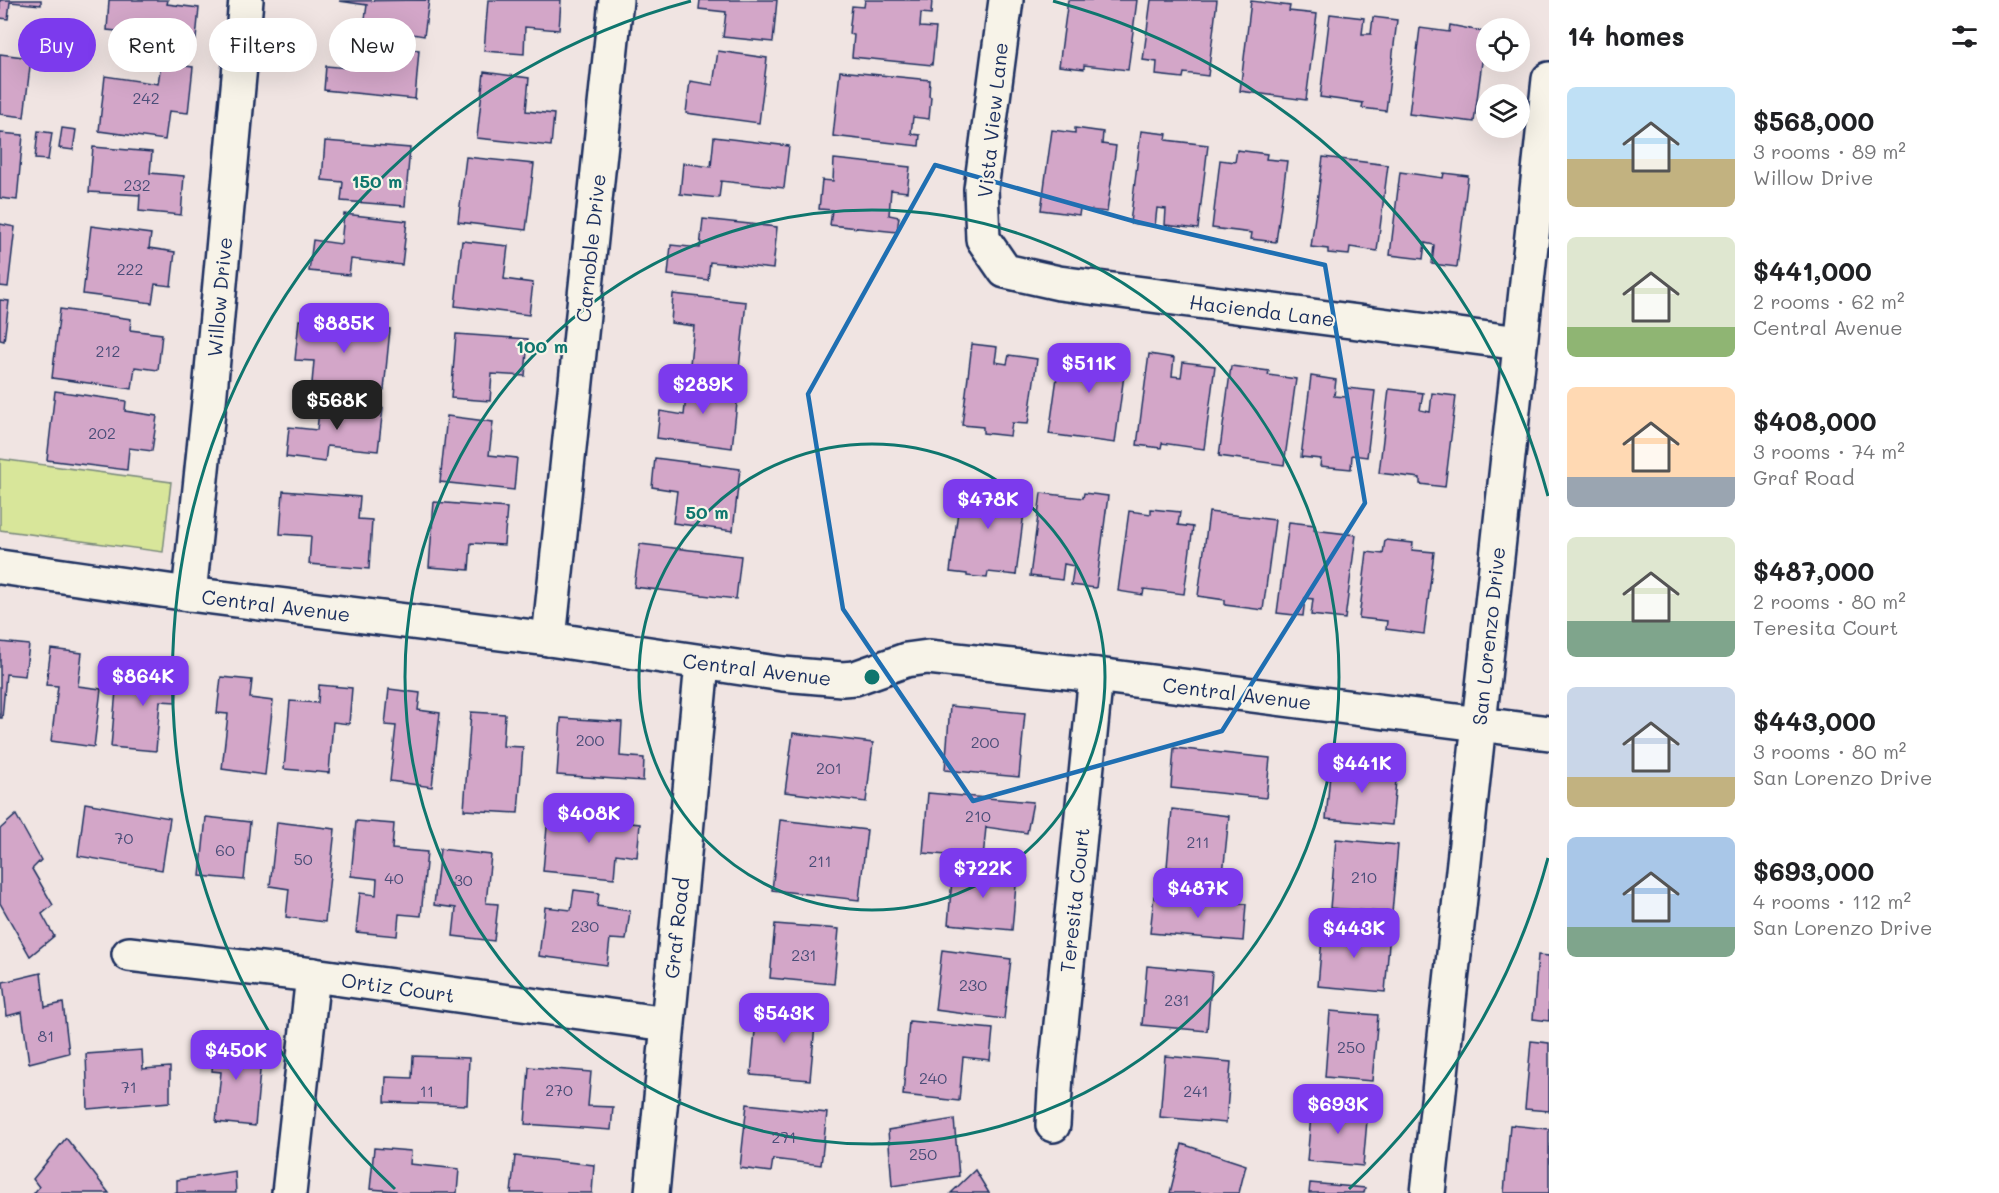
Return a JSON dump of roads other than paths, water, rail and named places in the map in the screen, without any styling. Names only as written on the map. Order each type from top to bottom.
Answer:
[{"type":"street","name":"Willow Drive","points":[[189,594],[246,0]]},
{"type":"street","name":"Carnoble Drive","points":[[549,639],[615,0]]},
{"type":"street","name":"Vista View Lane","points":[[1005,271],[983,239],[981,189],[1006,0]]},
{"type":"street","name":"San Lorenzo Drive","points":[[1428,1193],[1549,79]]},
{"type":"street","name":"Hacienda Lane","points":[[1005,271],[1059,283],[1520,343]]},
{"type":"street","name":"Central Avenue","points":[[0,567],[189,594],[549,639],[783,674],[855,678],[906,660],[928,657],[1096,675],[1549,733]]},
{"type":"street","name":"Graf Road","points":[[652,1193],[702,663]]},
{"type":"street","name":"Teresita Court","points":[[1053,1125],[1056,1074],[1096,675]]},
{"type":"street","name":"Ortiz Court","points":[[129,954],[313,975],[667,1024]]},
{"type":"street","points":[[289,1193],[313,975]]}]
